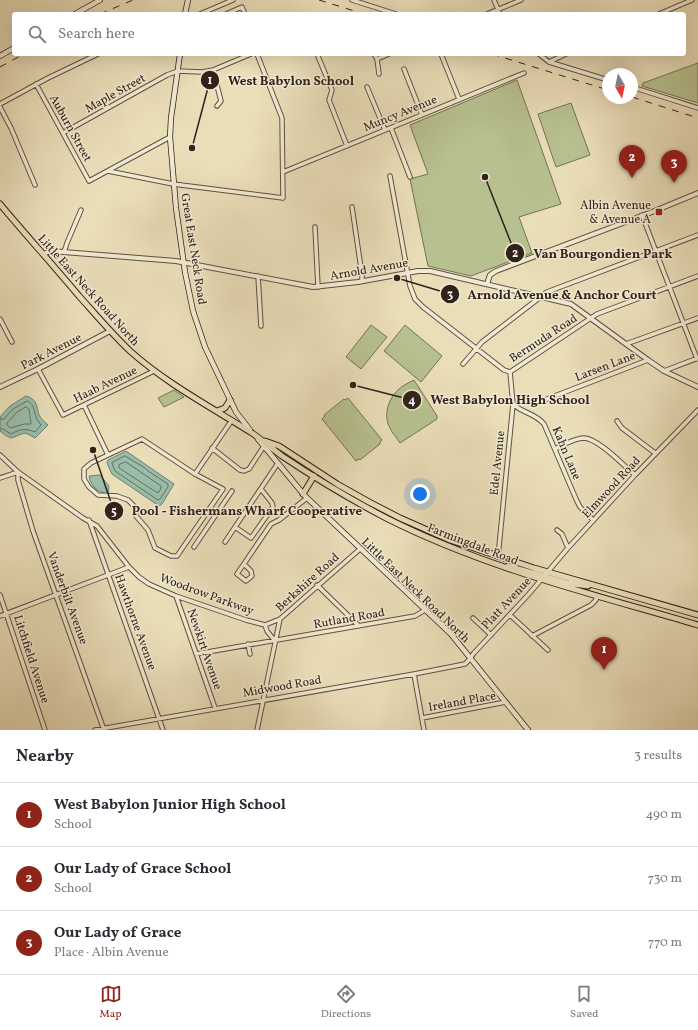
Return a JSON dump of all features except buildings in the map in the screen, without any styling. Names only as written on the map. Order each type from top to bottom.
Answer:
[{"type":"main road","points":[[78,12],[90,2],[100,0]]},
{"type":"main road","points":[[185,12],[188,0]]},
{"type":"main road","points":[[0,56],[12,49]]},
{"type":"main road","name":"Great East Neck Road","points":[[180,56],[170,137],[173,184],[183,262],[191,301],[201,336],[211,361],[239,417],[253,434]]},
{"type":"main road","name":"Little East Neck Road North","points":[[0,204],[110,331],[130,350],[154,371],[253,434],[305,496],[451,634],[528,730]]},
{"type":"main road","points":[[217,411],[225,408],[230,400]]},
{"type":"main road","name":"Farmingdale Road","points":[[253,434],[276,452],[314,476],[394,522],[442,544],[495,565],[545,576]]},
{"type":"main road","name":"Farmingdale Road","points":[[261,439],[278,446],[343,488],[394,515],[450,540],[598,596],[698,624]]},
{"type":"main road","points":[[305,496],[314,476]]},
{"type":"main road","points":[[545,576],[577,585],[599,587],[698,616]]},
{"type":"main road","points":[[670,616],[683,617],[689,613]]},
{"type":"main road","points":[[687,621],[690,617],[698,616]]},
{"type":"street","points":[[205,12],[233,0]]},
{"type":"street","points":[[352,0],[390,12]]},
{"type":"street","points":[[494,0],[499,12]]},
{"type":"street","points":[[491,12],[521,0]]},
{"type":"street","points":[[664,12],[692,0]]},
{"type":"street","points":[[231,12],[242,7],[244,12]]},
{"type":"street","points":[[0,104],[36,84],[94,56]]},
{"type":"street","points":[[178,72],[202,72],[213,70],[246,56]]},
{"type":"street","points":[[108,171],[173,184],[283,198],[282,118],[258,56]]},
{"type":"street","points":[[318,56],[332,90],[330,100],[347,146]]},
{"type":"street","points":[[375,56],[379,74]]},
{"type":"street","points":[[377,59],[384,56]]},
{"type":"street","points":[[442,56],[459,99]]},
{"type":"street","points":[[542,56],[549,62],[602,78]]},
{"type":"street","points":[[549,62],[562,56]]},
{"type":"street","points":[[404,69],[422,115]]},
{"type":"street","points":[[213,70],[221,101],[217,106]]},
{"type":"street","name":"Maple Street","points":[[63,134],[167,75],[178,72]]},
{"type":"street","name":"Muncy Avenue","points":[[283,172],[524,72]]},
{"type":"street","name":"Auburn Street","points":[[36,84],[89,181],[108,171]]},
{"type":"street","points":[[367,87],[385,130]]},
{"type":"street","points":[[638,89],[698,108]]},
{"type":"street","points":[[0,107],[11,128],[35,185]]},
{"type":"street","points":[[391,128],[410,177]]},
{"type":"street","points":[[108,171],[170,137]]},
{"type":"street","points":[[390,176],[407,272],[414,299],[504,370],[510,372]]},
{"type":"street","points":[[487,284],[490,275],[496,271],[642,216],[698,193]]},
{"type":"street","points":[[352,207],[362,281]]},
{"type":"street","points":[[64,252],[81,210]]},
{"type":"street","points":[[642,216],[697,358],[664,371]]},
{"type":"street","points":[[315,227],[318,287]]},
{"type":"street","points":[[463,364],[482,342],[547,292],[698,235]]},
{"type":"street","name":"Arnold Avenue","points":[[43,254],[49,251],[183,262],[308,287],[362,281],[424,270],[571,304],[664,371],[698,387]]},
{"type":"street","points":[[258,276],[261,326]]},
{"type":"street","name":"Bermuda Road","points":[[510,372],[597,314],[698,276]]},
{"type":"street","points":[[626,344],[698,318]]},
{"type":"street","points":[[0,319],[12,342]]},
{"type":"street","name":"Park Avenue","points":[[0,387],[110,331]]},
{"type":"street","name":"Larsen Lane","points":[[547,399],[648,360]]},
{"type":"street","name":"Haab Avenue","points":[[38,369],[64,415],[154,371]]},
{"type":"street","name":"Edel Avenue","points":[[498,557],[513,404],[510,372]]},
{"type":"street","name":"Kahn Lane","points":[[513,404],[519,409],[526,411],[540,419],[548,430],[580,507],[593,520]]},
{"type":"street","points":[[84,405],[108,455]]},
{"type":"street","name":"Elmwood Road","points":[[545,576],[568,548],[634,475],[698,410]]},
{"type":"street","points":[[196,474],[232,420]]},
{"type":"street","points":[[617,421],[622,428],[655,454]]},
{"type":"street","points":[[555,449],[578,439],[585,438],[598,443],[634,475]]},
{"type":"street","points":[[142,439],[196,474],[223,489],[177,556],[171,556],[155,548],[148,530],[136,516],[134,506],[128,500],[117,496],[98,495],[88,487],[84,479],[84,469],[91,463],[142,439]]},
{"type":"street","points":[[212,448],[240,470],[244,471],[249,469],[264,446]]},
{"type":"street","name":"Woodrow Parkway","points":[[0,455],[18,472],[83,518],[89,520],[97,526],[129,567],[149,584],[176,596],[246,620],[265,625],[280,619]]},
{"type":"street","points":[[225,542],[278,463]]},
{"type":"street","points":[[0,478],[18,472]]},
{"type":"street","name":"Vanderbilt Avenue","points":[[18,472],[18,480],[33,530],[104,729]]},
{"type":"street","points":[[235,527],[251,538],[273,507],[272,503],[261,489]]},
{"type":"street","points":[[194,547],[232,492]]},
{"type":"street","points":[[244,564],[251,571],[252,576],[246,581],[237,574],[271,524],[279,520],[305,496]]},
{"type":"street","name":"Hawthorne Avenue","points":[[89,520],[163,730]]},
{"type":"street","points":[[557,530],[562,534],[568,548]]},
{"type":"street","name":"Berkshire Road","points":[[257,730],[280,619],[317,585],[360,549]]},
{"type":"street","points":[[0,616],[129,567]]},
{"type":"street","name":"Platt Avenue","points":[[471,658],[545,576]]},
{"type":"street","points":[[317,585],[359,626]]},
{"type":"street","name":"Litchfield Avenue","points":[[0,595],[45,730]]},
{"type":"street","name":"Newkirt Avenue","points":[[176,596],[215,708]]},
{"type":"street","points":[[532,636],[591,605],[598,596]]},
{"type":"street","name":"Rutland Road","points":[[196,654],[415,616],[425,610]]},
{"type":"street","points":[[510,614],[548,650]]},
{"type":"street","points":[[473,618],[491,635]]},
{"type":"street","name":"Woodrow Parkway","points":[[265,625],[275,640]]},
{"type":"street","points":[[248,644],[250,654]]},
{"type":"street","name":"Midwood Road","points":[[95,730],[463,665],[471,658]]},
{"type":"street","points":[[414,674],[424,730]]},
{"type":"street","name":"Ireland Place","points":[[422,718],[506,702]]},
{"type":"shaded area","points":[[698,63],[698,103],[642,86],[643,83]]},
{"type":"shaded area","points":[[517,80],[561,204],[519,217],[532,253],[471,276],[428,266],[410,179],[428,174],[410,125]]},
{"type":"shaded area","points":[[571,103],[590,155],[556,167],[538,114]]},
{"type":"shaded area","points":[[371,325],[387,337],[361,369],[346,357]]},
{"type":"shaded area","points":[[405,325],[442,356],[421,382],[384,351]]},
{"type":"shaded area","points":[[414,380],[437,416],[437,419],[400,443],[392,432],[388,423],[387,413],[389,403],[398,390]]},
{"type":"shaded area","points":[[174,390],[184,397],[164,407],[158,398]]},
{"type":"shaded area","points":[[348,398],[382,440],[380,444],[360,460],[359,459],[356,461],[322,419],[325,416],[324,415],[344,399],[345,400]]},
{"type":"water","points":[[26,396],[35,401],[39,415],[48,425],[35,438],[26,433],[13,438],[8,437],[0,431],[0,417],[10,406]]},
{"type":"water","points":[[126,451],[174,484],[162,504],[159,506],[112,474],[107,463],[108,460]]},
{"type":"water","points":[[100,475],[109,486],[108,494],[97,490],[91,483],[89,476]]},
{"type":"railway","points":[[105,12],[133,0]]},
{"type":"railway","points":[[319,0],[358,12]]},
{"type":"railway","points":[[0,67],[20,56]]},
{"type":"railway","points":[[498,56],[602,88]]},
{"type":"railway","points":[[638,99],[698,118]]},
{"type":"place","name":"West Babylon School","points":[[192,148]]},
{"type":"place","name":"Van Bourgondien Park","points":[[485,177]]},
{"type":"place","name":"Our Lady of Grace School","points":[[632,178]]},
{"type":"place","name":"Our Lady of Grace","points":[[674,183]]},
{"type":"place","name":"Albin Avenue & Avenue A","points":[[659,212]]},
{"type":"place","name":"Arnold Avenue & Anchor Court","points":[[397,278]]},
{"type":"place","name":"West Babylon High School","points":[[353,385]]},
{"type":"place","name":"Pool - Fishermans Wharf Cooperative","points":[[93,450]]},
{"type":"place","name":"West Babylon Junior High School","points":[[604,670]]}]
